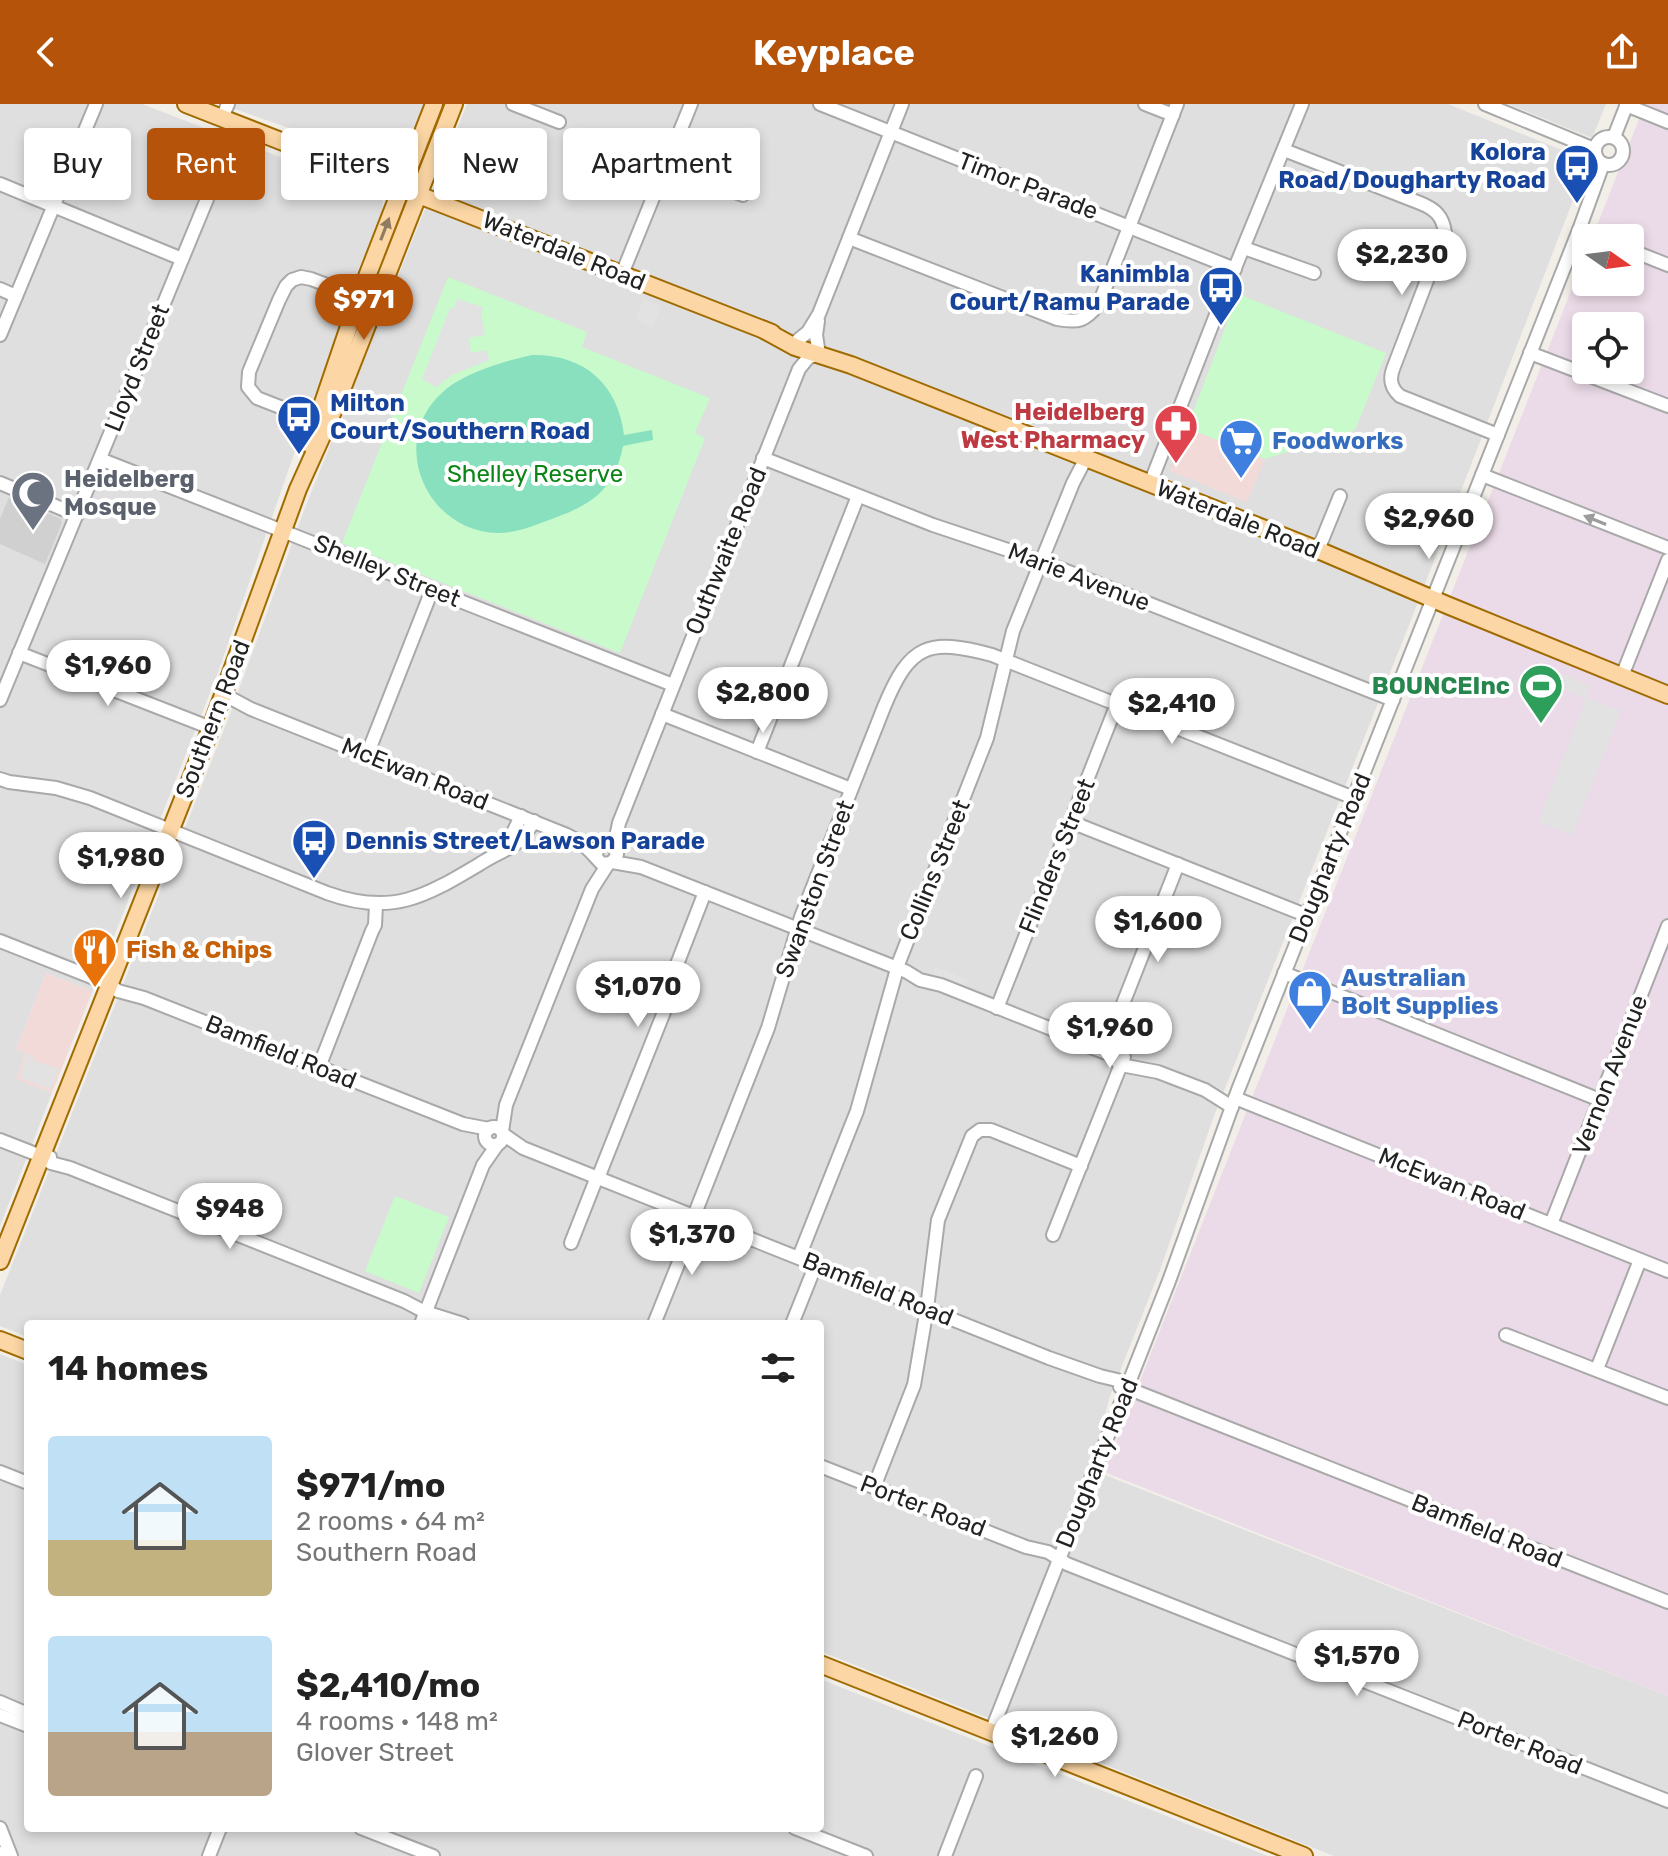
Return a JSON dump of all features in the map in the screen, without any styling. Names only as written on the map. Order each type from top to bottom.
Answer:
[{"type":"main road","name":"Waterdale Road","points":[[186,104],[229,115],[281,137]]},
{"type":"main road","name":"Southern Road","points":[[418,144],[434,104]]},
{"type":"main road","name":"Southern Road","points":[[0,1261],[211,728],[298,489],[340,395],[454,104]]},
{"type":"main road","name":"Waterdale Road","points":[[419,194],[1318,550],[1668,695]]},
{"type":"main road","name":"Southern Road","points":[[298,489],[316,421],[396,200]]},
{"type":"main road","points":[[0,1340],[24,1349]]},
{"type":"main road","points":[[824,1666],[1304,1856]]},
{"type":"street","points":[[0,335],[96,104]]},
{"type":"street","points":[[513,104],[559,122]]},
{"type":"street","points":[[682,128],[691,104]]},
{"type":"street","name":"Timor Parade","points":[[820,104],[1235,269]]},
{"type":"street","points":[[799,369],[796,344],[819,314],[902,104]]},
{"type":"street","points":[[849,238],[1057,319],[1072,322],[1088,318],[1099,304],[1175,110],[1145,104]]},
{"type":"street","points":[[1150,484],[1302,104]]},
{"type":"street","points":[[1485,104],[1594,149]]},
{"type":"street","points":[[1614,137],[1626,105],[1668,122]]},
{"type":"street","name":"Lloyd Street","points":[[0,700],[182,259],[229,115]]},
{"type":"street","points":[[1614,137],[1621,144],[1622,157],[1613,164],[1603,164],[1596,157],[1594,149],[1600,139],[1614,137]]},
{"type":"street","points":[[1284,150],[1420,203],[1440,216],[1445,233],[1393,369],[1391,383],[1400,396],[1498,435]]},
{"type":"street","name":"Dougharty Road","points":[[1581,224],[1603,164]]},
{"type":"street","points":[[0,184],[182,259]]},
{"type":"street","points":[[622,274],[653,200]]},
{"type":"street","points":[[1244,248],[1314,273]]},
{"type":"street","name":"Dougharty Road","points":[[991,1732],[1169,1281],[1284,973],[1572,248]]},
{"type":"street","points":[[1644,256],[1668,265]]},
{"type":"street","points":[[316,421],[257,398],[249,391],[249,372],[279,300],[292,280],[305,277],[359,297]]},
{"type":"street","points":[[0,289],[16,296]]},
{"type":"street","points":[[816,352],[819,314]]},
{"type":"street","name":"Outhwaite Road","points":[[424,1314],[799,369],[816,352]]},
{"type":"street","points":[[1530,353],[1668,406]]},
{"type":"street","name":"Collins Street","points":[[799,1257],[857,1111],[902,970],[983,747],[1013,631],[1083,457]]},
{"type":"street","name":"Marie Avenue","points":[[763,458],[933,525],[1041,561],[1393,700]]},
{"type":"street","name":"Shelley Street","points":[[100,459],[673,685]]},
{"type":"street","points":[[1482,475],[1668,548]]},
{"type":"street","points":[[0,483],[77,515]]},
{"type":"street","points":[[757,752],[858,496]]},
{"type":"street","points":[[1318,550],[1340,496]]},
{"type":"street","points":[[1622,676],[1668,560]]},
{"type":"street","points":[[367,755],[432,590]]},
{"type":"street","name":"Swanston Street","points":[[656,1320],[768,1028],[797,929],[851,789],[894,685],[920,652],[929,647],[956,646],[992,655],[1354,798]]},
{"type":"street","points":[[19,653],[211,728]]},
{"type":"street","name":"McEwan Road","points":[[222,698],[534,821],[920,980],[941,985],[1085,1045],[1106,1047],[1122,1061],[1141,1062],[1158,1072],[1235,1099],[1668,1271]]},
{"type":"street","name":"Flinders Street","points":[[997,1008],[1117,704]]},
{"type":"street","points":[[662,714],[851,789]]},
{"type":"street","points":[[0,779],[56,788],[90,798],[338,897],[363,904],[401,902],[438,889],[520,843],[534,821]]},
{"type":"street","points":[[497,854],[510,839],[521,816]]},
{"type":"street","points":[[1071,822],[1308,916]]},
{"type":"street","points":[[1106,1047],[1178,864]]},
{"type":"street","points":[[571,1243],[664,1012],[674,972],[705,892]]},
{"type":"street","points":[[319,1067],[375,925],[376,905]]},
{"type":"street","name":"Vernon Avenue","points":[[1551,1224],[1668,926]]},
{"type":"street","name":"Bamfield Road","points":[[0,941],[109,984],[118,991],[144,998],[1100,1376],[1115,1386],[1127,1388],[1668,1602]]},
{"type":"street","points":[[1284,973],[1600,1100]]},
{"type":"street","points":[[1053,1235],[1122,1061]]},
{"type":"street","points":[[874,1487],[912,1392],[939,1216],[967,1146],[976,1132],[991,1130],[1081,1166]]},
{"type":"street","points":[[0,1140],[51,1163],[404,1301],[424,1314],[449,1320]]},
{"type":"street","points":[[1597,1369],[1640,1260]]},
{"type":"street","points":[[794,1320],[816,1264]]},
{"type":"street","points":[[1506,1335],[1668,1398]]},
{"type":"street","name":"Porter Road","points":[[824,1468],[1026,1547],[1046,1559],[1059,1560],[1668,1801]]},
{"type":"street","points":[[0,1472],[24,1481]]},
{"type":"street","points":[[0,1702],[24,1712]]},
{"type":"street","points":[[0,1715],[24,1724]]},
{"type":"street","points":[[945,1856],[976,1776]]},
{"type":"street","points":[[0,1828],[11,1856]]},
{"type":"street","points":[[209,1856],[218,1832]]},
{"type":"street","points":[[371,1832],[433,1856]]},
{"type":"street","points":[[805,1832],[866,1856]]},
{"type":"shaded area","points":[[0,104],[142,104],[205,128],[147,128],[147,200],[265,200],[265,151],[281,157],[281,200],[382,200],[382,210],[356,276],[217,675],[91,995],[89,990],[46,973],[16,1049],[26,1053],[17,1079],[52,1093],[0,1226]]},
{"type":"shaded area","points":[[221,104],[424,104],[414,128],[289,128]]},
{"type":"shaded area","points":[[467,104],[1448,104],[1584,159],[1582,177],[1415,610],[1214,1116],[1160,1270],[1109,1399],[1092,1470],[1668,1696],[1668,1856],[1334,1856],[824,1653],[824,1320],[24,1320],[24,1335],[0,1326],[0,1295],[229,717],[305,508],[434,186],[434,200],[547,200],[547,128],[457,128]]},
{"type":"shaded area","points":[[1508,104],[1606,104],[1592,138]]},
{"type":"shaded area","points":[[1645,104],[1668,104],[1668,1696],[1104,1472],[1572,288],[1572,296],[1644,296],[1644,224],[1598,224]]},
{"type":"shaded area","points":[[457,299],[483,307],[481,314],[485,335],[469,338],[471,353],[487,350],[489,360],[452,375],[436,387],[422,379],[450,308],[453,309]]},
{"type":"shaded area","points":[[643,299],[661,307],[653,327],[636,320]]},
{"type":"shaded area","points":[[1186,428],[1265,459],[1247,502],[1170,471]]},
{"type":"shaded area","points":[[9,497],[61,519],[45,564],[0,544],[0,519]]},
{"type":"shaded area","points":[[1546,667],[1591,686],[1587,698],[1621,711],[1572,835],[1538,822],[1586,699],[1541,679]]},
{"type":"shaded area","points":[[936,967],[968,980],[965,988],[933,975]]},
{"type":"shaded area","points":[[46,973],[89,990],[91,995],[52,1093],[16,1079],[26,1054],[16,1049]]},
{"type":"shaded area","points":[[28,1054],[34,1056],[33,1060],[59,1069],[51,1089],[20,1078]]},
{"type":"shaded area","points":[[0,1354],[24,1363],[24,1832],[824,1832],[824,1681],[1268,1856],[0,1856]]},
{"type":"green space","name":"Shelley Reserve","points":[[448,277],[587,332],[582,347],[710,398],[695,433],[705,438],[620,653],[342,543]]},
{"type":"green space","points":[[1238,294],[1386,353],[1355,430],[1265,459],[1187,428]]},
{"type":"green space","points":[[532,355],[551,356],[582,366],[606,387],[620,417],[624,435],[652,430],[653,440],[623,446],[609,483],[592,499],[570,512],[513,531],[498,533],[473,529],[451,517],[434,501],[422,480],[417,458],[418,435],[426,412],[451,385],[485,369]]},
{"type":"green space","points":[[395,1196],[449,1217],[419,1293],[365,1271]]},
{"type":"place","name":"Kolora Road/Dougharty Road","points":[[1577,205]]},
{"type":"place","name":"Kanimbla Court/Ramu Parade","points":[[1221,327]]},
{"type":"place","name":"Milton Court/Southern Road","points":[[299,456]]},
{"type":"place","name":"Heidelberg West Pharmacy","points":[[1176,465]]},
{"type":"place","name":"Foodworks","points":[[1241,480]]},
{"type":"place","name":"Heidelberg Mosque","points":[[33,532]]},
{"type":"place","name":"BOUNCEInc","points":[[1541,725]]},
{"type":"place","name":"Dennis Street/Lawson Parade","points":[[314,880]]},
{"type":"place","name":"Fish & Chips","points":[[95,989]]},
{"type":"place","name":"Australian Bolt Supplies","points":[[1310,1031]]}]
